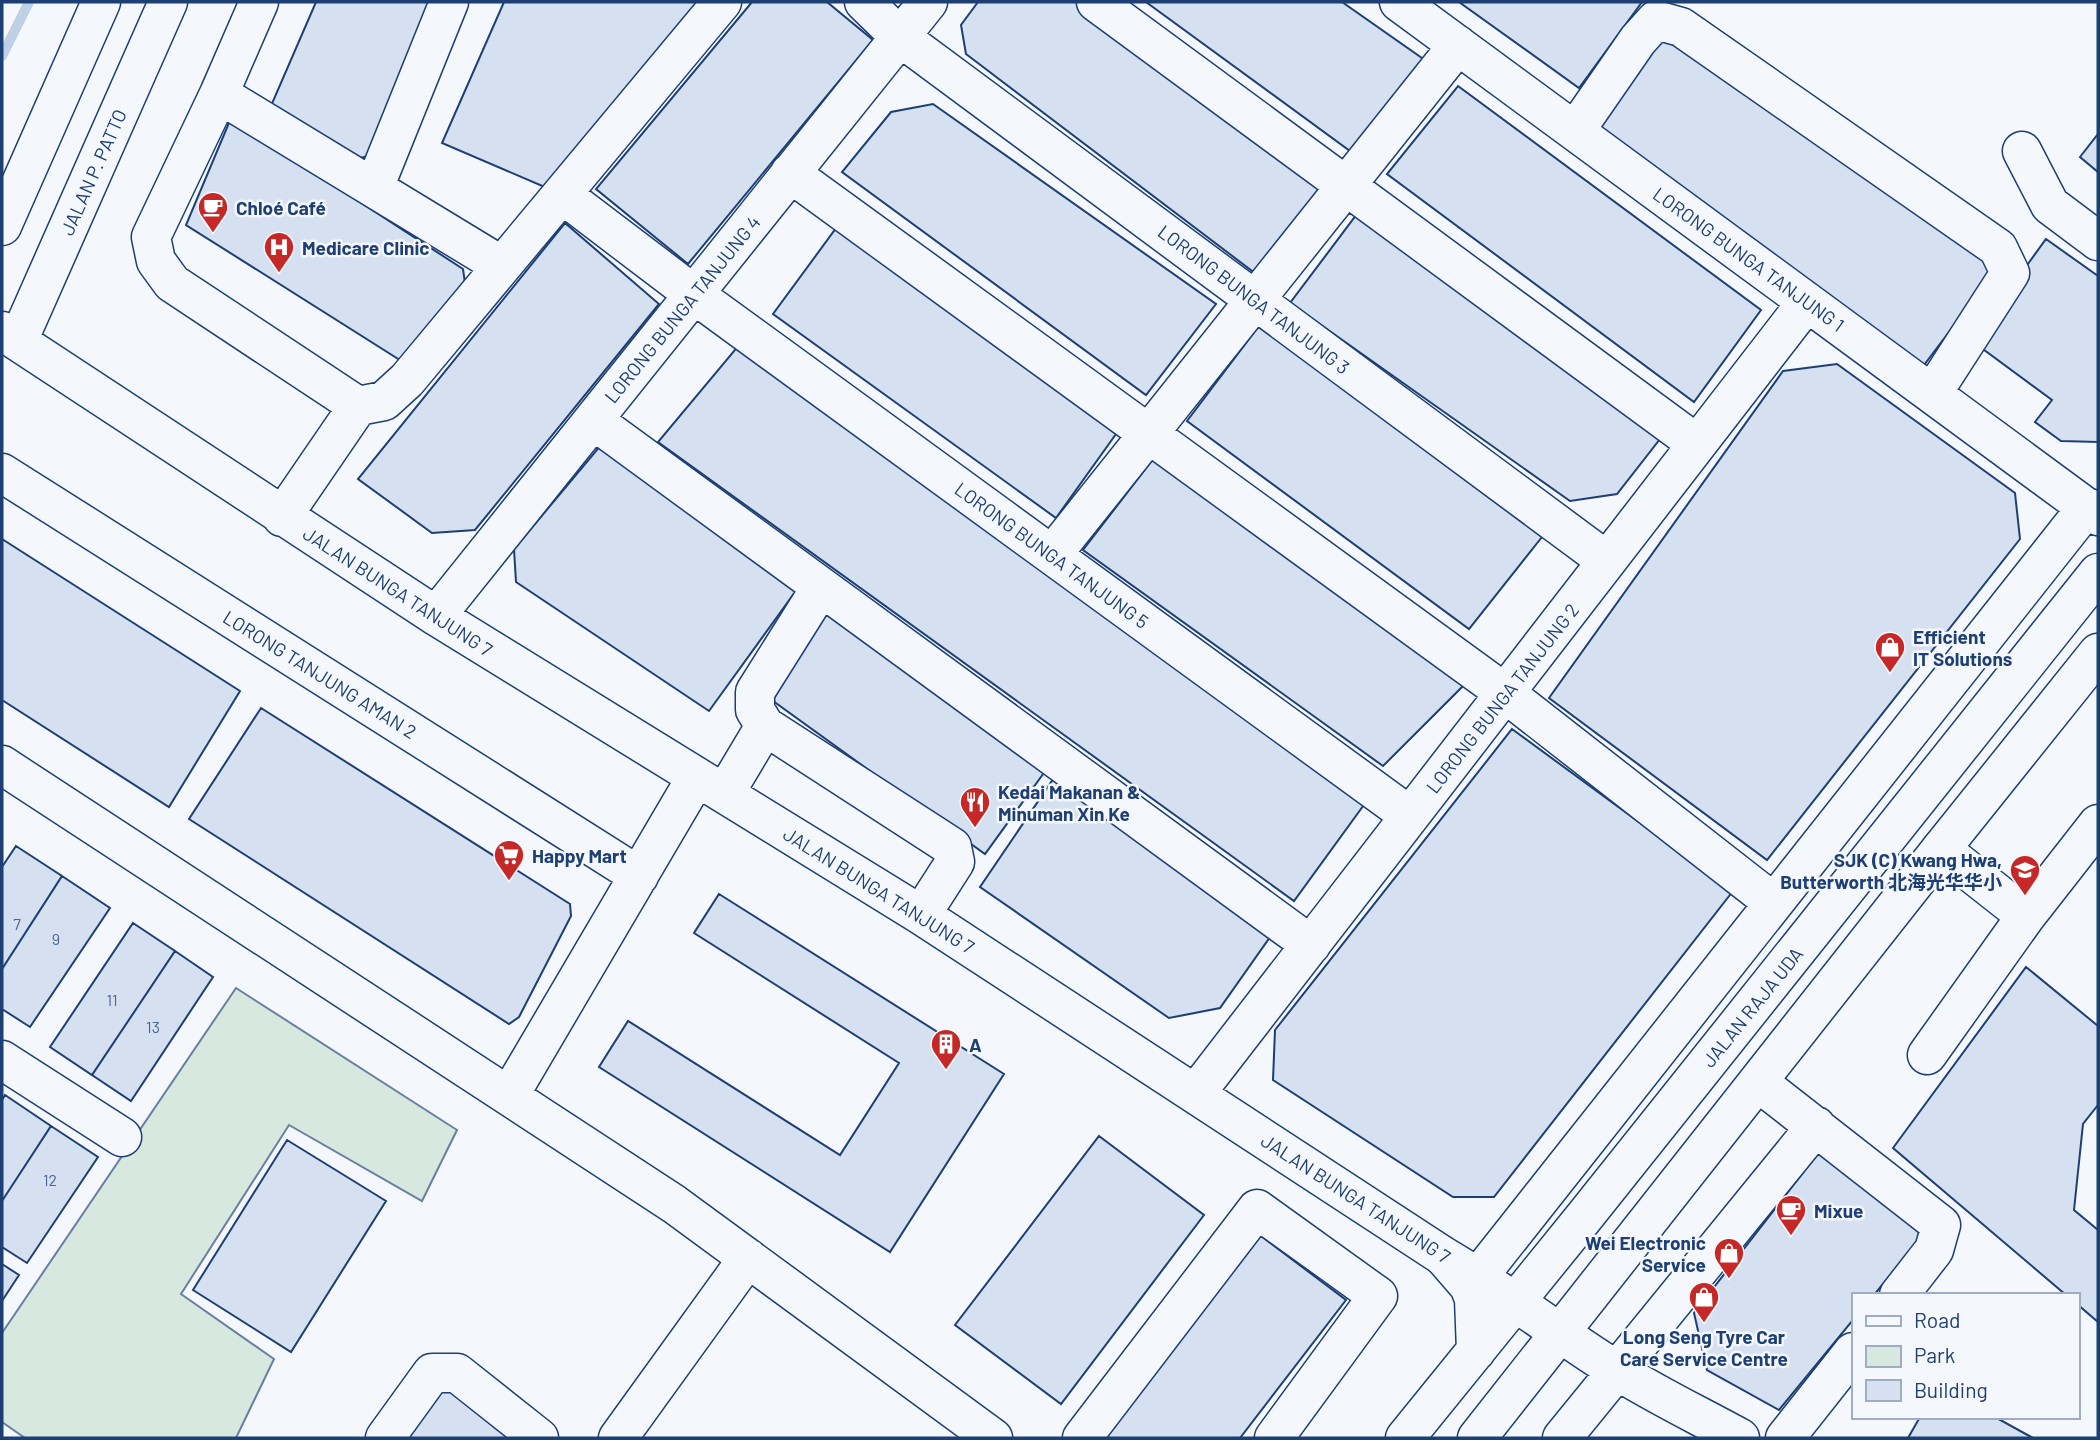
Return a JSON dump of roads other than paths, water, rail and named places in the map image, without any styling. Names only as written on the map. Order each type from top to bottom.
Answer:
[{"type":"street","points":[[2,226],[101,2]]},
{"type":"street","name":"JALAN P. PATTO","points":[[10,336],[168,2]]},
{"type":"street","points":[[259,2],[151,237],[156,261],[172,283],[358,406],[384,401],[407,380],[722,2]]},
{"type":"street","points":[[374,188],[449,2]]},
{"type":"street","name":"LORONG BUNGA TANJUNG 3","points":[[864,2],[900,37],[1607,561]]},
{"type":"street","name":"LORONG BUNGA TANJUNG 4","points":[[436,616],[928,2]]},
{"type":"street","points":[[1096,2],[1697,444]]},
{"type":"street","name":"LORONG BUNGA TANJUNG 1","points":[[1399,2],[2093,511]]},
{"type":"street","points":[[1575,131],[1638,40],[1656,20],[1681,27],[1998,248],[2010,273],[1932,394]]},
{"type":"street","points":[[1052,555],[1458,45]]},
{"type":"street","points":[[219,94],[502,266]]},
{"type":"street","points":[[2022,151],[2050,205],[2098,241]]},
{"type":"street","points":[[790,173],[1505,693],[1774,903]]},
{"type":"street","name":"LORONG BUNGA TANJUNG 5","points":[[563,195],[694,294],[1410,816]]},
{"type":"street","name":"LORONG BUNGA TANJUNG 2","points":[[1196,1093],[1807,302]]},
{"type":"street","name":"JALAN BUNGA TANJUNG 7","points":[[10,336],[436,616],[921,915],[1443,1256],[1479,1276],[1559,1334],[1616,1370],[1740,1438]]},
{"type":"street","points":[[282,517],[358,406]]},
{"type":"street","points":[[593,420],[1311,946]]},
{"type":"street","name":"LORONG TANJUNG AMAN 2","points":[[2,472],[639,876]]},
{"type":"street","points":[[1479,1276],[1774,903],[2093,511]]},
{"type":"street","name":"JALAN RAJA UDA","points":[[1405,1438],[2098,573]]},
{"type":"street","points":[[821,587],[755,692],[755,710],[765,726],[952,847],[955,862],[921,915]]},
{"type":"street","points":[[1477,1438],[2098,653]]},
{"type":"street","points":[[509,1096],[639,876],[710,786],[765,726]]},
{"type":"street","points":[[2,765],[674,1204],[993,1438]]},
{"type":"street","points":[[1927,1055],[2026,916],[2098,824]]},
{"type":"street","points":[[1941,849],[2026,916]]},
{"type":"street","points":[[2,1059],[122,1137]]},
{"type":"street","points":[[1758,1082],[1941,1225],[1934,1250],[1901,1293]]},
{"type":"street","points":[[1562,1438],[1816,1126]]},
{"type":"street","points":[[1082,1438],[1257,1209],[1378,1296],[1274,1438]]},
{"type":"street","points":[[1585,1216],[1593,1234],[1607,1243],[1629,1245]]},
{"type":"street","points":[[1443,1256],[1469,1286],[1474,1299],[1476,1350]]},
{"type":"street","points":[[618,1438],[748,1258]]},
{"type":"street","points":[[1785,1438],[1852,1353]]},
{"type":"street","points":[[385,1438],[432,1373],[457,1373],[539,1438]]},
{"type":"waterway","points":[[2,56],[29,2]]},
{"type":"place","name":"Chloé Café","points":[[213,234]]},
{"type":"place","name":"Medicare Clinic","points":[[279,274]]},
{"type":"place","name":"Efficient IT Solutions","points":[[1890,674]]},
{"type":"place","name":"Kedai Makanan & Minuman Xin Ke","points":[[975,829]]},
{"type":"place","name":"Happy Mart","points":[[509,882]]},
{"type":"place","name":"SJK (C) Kwang Hwa, Butterworth 北海光华华小","points":[[2025,897]]},
{"type":"place","name":"A","points":[[946,1071]]},
{"type":"place","name":"Mixue","points":[[1791,1237]]},
{"type":"place","name":"Wei Electronic Service","points":[[1729,1280]]},
{"type":"place","name":"Long Seng Tyre Car Care Service Centre","points":[[1704,1324]]}]
